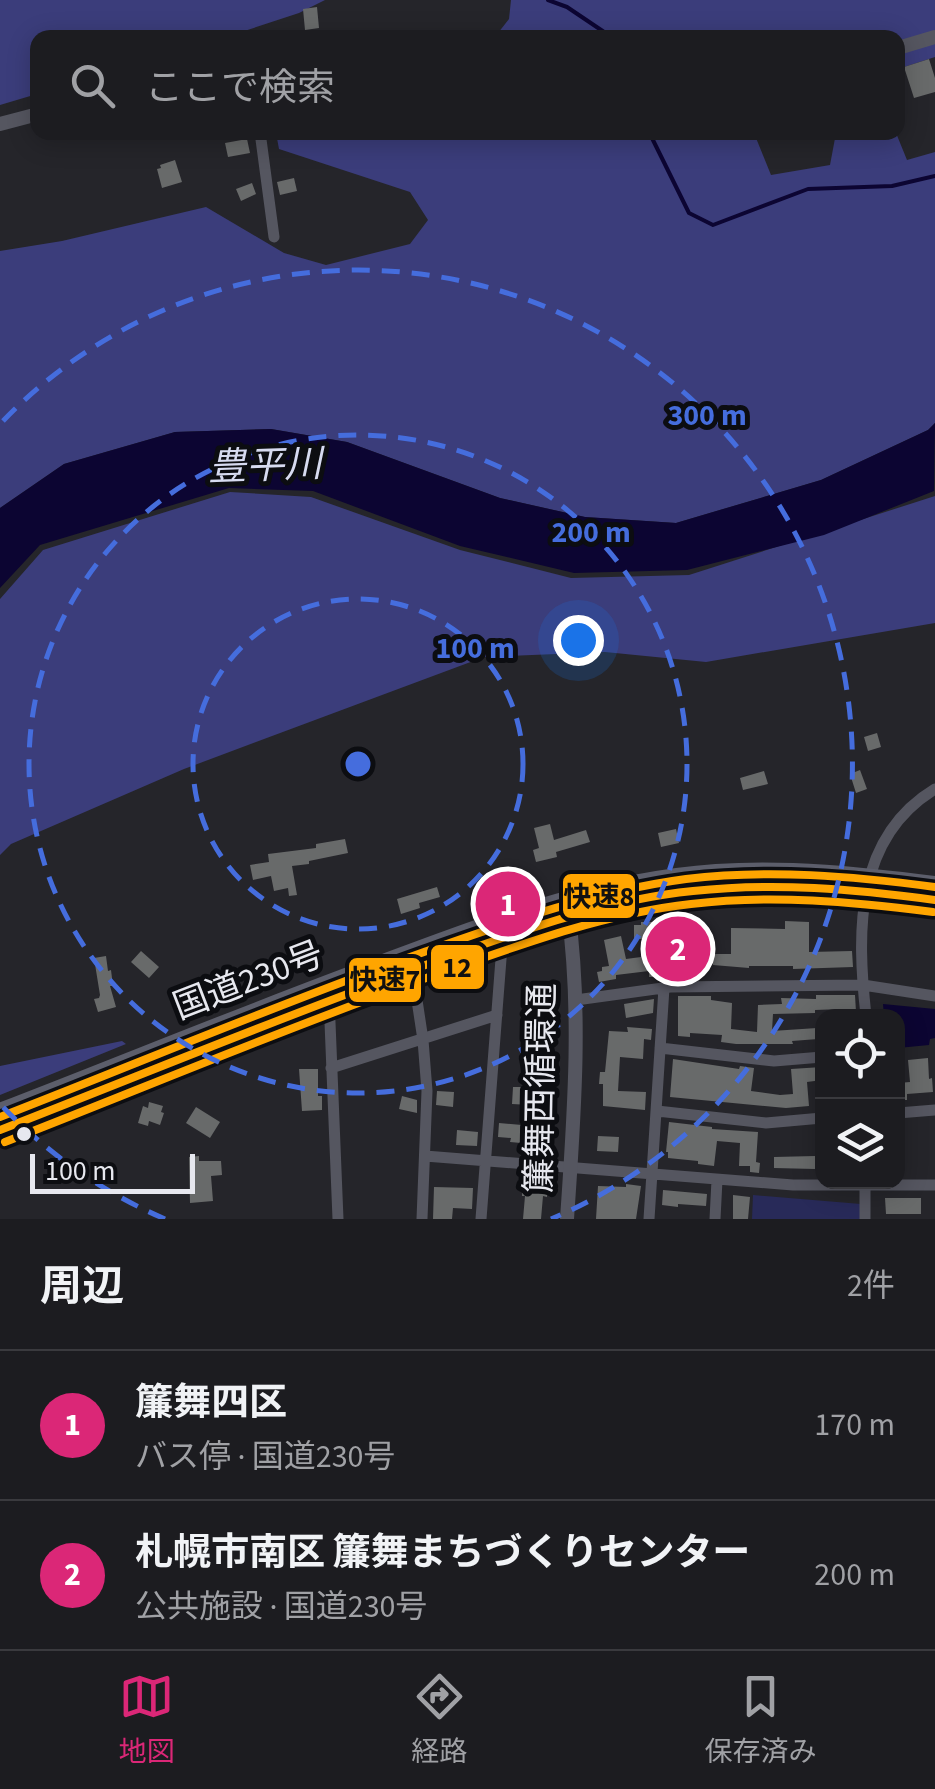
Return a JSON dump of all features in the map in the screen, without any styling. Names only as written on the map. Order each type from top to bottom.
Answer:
[{"type":"highway","name":"国道230号","points":[[867,885],[935,900]]},
{"type":"highway","name":"国道230号","points":[[0,1112],[411,961],[568,908],[744,887],[935,885]]},
{"type":"highway","name":"国道230号","points":[[0,1130],[329,992]]},
{"type":"street","points":[[905,46],[935,37]]},
{"type":"street","points":[[0,124],[30,116]]},
{"type":"street","points":[[261,140],[274,237]]},
{"type":"street","points":[[865,1009],[861,939],[867,885],[886,838],[902,814],[935,790]]},
{"type":"street","name":"簾舞西循環通","points":[[567,1219],[576,1064],[576,1000],[568,908]]},
{"type":"street","points":[[482,1219],[503,928]]},
{"type":"street","points":[[411,961],[427,1090],[422,1219]]},
{"type":"street","points":[[576,1000],[664,988],[862,984],[935,996]]},
{"type":"street","points":[[649,1219],[664,988]]},
{"type":"street","points":[[329,992],[338,1219]]},
{"type":"street","points":[[331,1068],[496,1015]]},
{"type":"street","points":[[660,1048],[774,1061],[815,1058]]},
{"type":"street","points":[[905,1112],[935,1110]]},
{"type":"street","points":[[657,1112],[766,1123],[815,1119]]},
{"type":"street","points":[[425,1156],[815,1185]]},
{"type":"street","points":[[715,1219],[717,1180]]},
{"type":"street","points":[[905,1185],[935,1185]]},
{"type":"street","points":[[864,1219],[865,1189]]},
{"type":"shaded area","points":[[0,0],[325,0],[247,30],[30,30],[30,96],[0,105]]},
{"type":"shaded area","points":[[511,0],[935,0],[935,57],[905,67],[905,30],[500,30],[509,19]]},
{"type":"shaded area","points":[[277,140],[757,140],[771,175],[830,165],[835,140],[899,140],[907,160],[935,152],[935,423],[928,430],[821,480],[676,523],[585,517],[500,498],[347,442],[271,429],[175,432],[64,464],[0,508],[0,251],[62,241],[206,207],[284,253],[326,265],[410,244],[428,220],[410,192],[279,149]]},
{"type":"shaded area","points":[[230,492],[311,497],[460,550],[571,578],[689,575],[935,496],[935,623],[706,662],[605,652],[484,657],[184,769],[11,844],[0,855],[0,599],[43,550]]},
{"type":"shaded area","points":[[122,1041],[126,1044],[0,1095],[0,1066]]},
{"type":"shaded area","points":[[753,1195],[861,1204],[861,1219],[752,1219]]},
{"type":"water","name":"豊平川","points":[[935,423],[934,491],[824,535],[687,570],[574,573],[460,546],[313,491],[229,488],[40,545],[0,588],[0,508],[64,464],[175,432],[271,429],[347,442],[500,498],[585,517],[676,523],[821,480],[928,430]]},
{"type":"water","points":[[883,1004],[935,1009],[935,1038],[930,1039],[929,1045],[905,1047],[905,1009],[883,1009]]},
{"type":"building","points":[[317,7],[319,28],[305,30],[303,9]]},
{"type":"building","points":[[929,59],[935,92],[914,98],[905,67]]},
{"type":"building","points":[[247,140],[250,153],[228,157],[225,143]]},
{"type":"building","points":[[175,160],[182,182],[162,188],[157,169]]},
{"type":"building","points":[[294,178],[297,191],[280,195],[277,182]]},
{"type":"building","points":[[252,183],[256,194],[241,201],[236,189]]},
{"type":"building","points":[[877,733],[881,747],[868,751],[864,737]]},
{"type":"building","points":[[860,770],[867,789],[856,793],[850,774]]},
{"type":"building","points":[[764,771],[768,784],[743,790],[740,778]]},
{"type":"building","points":[[550,824],[554,840],[586,830],[590,842],[536,862],[533,850],[539,848],[534,828]]},
{"type":"building","points":[[676,829],[679,843],[661,847],[658,833]]},
{"type":"building","points":[[345,839],[348,853],[292,866],[297,895],[289,896],[288,888],[274,891],[271,876],[253,880],[250,865],[269,862],[268,854],[316,848],[316,844]]},
{"type":"building","points":[[437,887],[440,897],[401,914],[397,899]]},
{"type":"building","points":[[684,921],[698,922],[696,970],[669,970],[669,977],[649,977],[649,971],[616,975],[616,979],[599,982],[597,972],[609,966],[604,940],[621,936],[626,959],[641,957],[642,939],[634,939],[634,925],[666,922],[666,927],[684,927]]},
{"type":"building","points":[[785,921],[809,922],[809,952],[852,951],[853,967],[713,965],[713,954],[731,954],[731,928],[785,929]]},
{"type":"building","points":[[141,951],[159,967],[149,978],[131,962]]},
{"type":"building","points":[[106,956],[116,1007],[98,1012],[94,999],[100,995],[94,958]]},
{"type":"building","points":[[537,981],[551,981],[551,1043],[538,1043]]},
{"type":"building","points":[[816,995],[855,995],[856,1009],[773,1014],[772,1031],[815,1028],[815,1039],[792,1041],[793,1044],[736,1044],[721,1042],[722,1035],[678,1036],[678,996],[711,996],[711,1000],[732,1003],[731,1029],[757,1032],[758,1005],[782,1004],[781,998],[816,999]]},
{"type":"building","points":[[654,999],[653,1013],[626,1018],[624,1004]]},
{"type":"building","points":[[627,1027],[652,1029],[651,1040],[644,1039],[643,1059],[620,1057],[618,1091],[646,1092],[645,1110],[603,1106],[603,1084],[599,1084],[600,1072],[605,1072],[609,1031],[628,1032]]},
{"type":"building","points":[[928,1058],[933,1092],[907,1094],[905,1100],[905,1082],[910,1082],[908,1060]]},
{"type":"building","points":[[673,1059],[754,1068],[751,1091],[780,1095],[793,1094],[791,1069],[815,1067],[815,1081],[807,1082],[809,1106],[786,1108],[670,1097]]},
{"type":"building","points":[[299,1069],[318,1069],[322,1110],[302,1111]]},
{"type":"building","points":[[513,1087],[549,1093],[548,1128],[532,1127],[534,1108],[530,1105],[512,1104]]},
{"type":"building","points":[[437,1091],[454,1092],[453,1107],[436,1105]]},
{"type":"building","points":[[402,1096],[417,1100],[417,1113],[399,1109]]},
{"type":"building","points":[[149,1102],[163,1106],[160,1125],[138,1123],[143,1106],[148,1108]]},
{"type":"building","points":[[196,1107],[220,1122],[210,1138],[186,1123]]},
{"type":"building","points":[[669,1122],[758,1132],[759,1173],[750,1172],[750,1166],[739,1166],[740,1143],[717,1141],[714,1166],[668,1158]]},
{"type":"building","points":[[499,1123],[522,1125],[521,1143],[498,1137]]},
{"type":"building","points":[[457,1130],[478,1132],[477,1146],[456,1145]]},
{"type":"building","points":[[598,1136],[619,1137],[618,1152],[597,1151]]},
{"type":"building","points":[[199,1156],[199,1161],[221,1161],[222,1175],[211,1176],[213,1201],[190,1203],[189,1157]]},
{"type":"building","points":[[815,1156],[815,1169],[774,1168],[774,1157]]},
{"type":"building","points":[[523,1174],[552,1175],[547,1197],[543,1196],[541,1219],[523,1219]]},
{"type":"building","points":[[598,1186],[641,1186],[636,1219],[596,1219]]},
{"type":"building","points":[[434,1187],[473,1188],[472,1209],[453,1208],[452,1219],[433,1219]]},
{"type":"building","points":[[663,1190],[707,1194],[706,1206],[662,1205]]},
{"type":"building","points":[[733,1195],[750,1197],[748,1219],[733,1219]]},
{"type":"building","points":[[885,1198],[921,1198],[921,1214],[886,1214]]},
{"type":"waterway","points":[[548,0],[567,7],[601,30]]},
{"type":"waterway","points":[[653,140],[689,213],[713,225],[808,189],[892,186],[935,176]]},
{"type":"transit line","name":"快速8","points":[[0,1117],[371,971],[586,899],[652,884],[748,874],[842,877],[935,887]]},
{"type":"transit line","name":"快速7","points":[[0,1130],[377,983],[593,910],[659,895],[754,887],[845,890],[935,900]]},
{"type":"transit line","name":"12","points":[[5,1142],[376,996],[526,943],[624,915],[691,904],[752,900],[843,902],[933,912]]},
{"type":"place","name":"簾舞四区","points":[[508,904]]},
{"type":"place","name":"札幌市南区 簾舞まちづくりセンター","points":[[678,949]]}]
